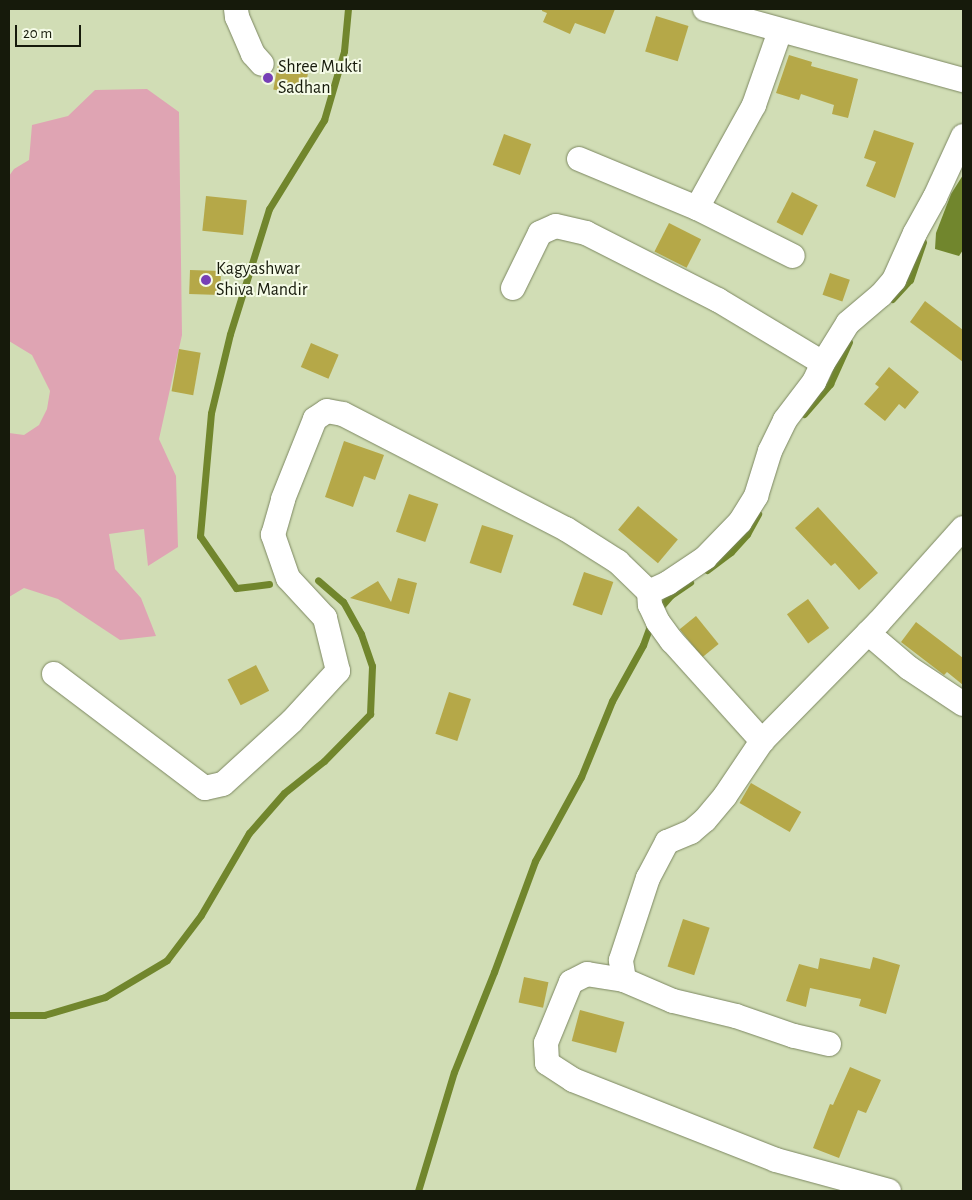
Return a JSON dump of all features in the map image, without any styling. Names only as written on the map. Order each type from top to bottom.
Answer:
[{"type":"street","points":[[236,9],[237,17],[253,54],[262,64]]},
{"type":"street","points":[[705,9],[963,80]]},
{"type":"street","points":[[697,208],[754,105],[780,31]]},
{"type":"street","points":[[652,606],[668,582],[705,558],[740,522],[756,496],[770,451],[785,420],[814,382],[823,363],[848,323],[881,295],[894,280],[963,136]]},
{"type":"street","points":[[579,159],[697,208],[793,256]]},
{"type":"street","points":[[513,288],[540,233],[556,226],[586,233],[718,300],[823,363]]},
{"type":"street","points":[[54,674],[205,788],[223,784],[292,721],[338,671],[325,618],[288,578],[273,535],[283,499],[315,419],[327,411],[343,414],[566,529],[618,562],[652,606],[697,672],[762,741]]},
{"type":"street","points":[[624,980],[621,960],[648,878],[667,842],[691,832],[705,820],[725,796],[762,741],[868,633],[963,528]]},
{"type":"street","points":[[868,633],[910,668],[963,704]]},
{"type":"street","points":[[829,1044],[794,1036],[736,1016],[673,1002],[624,980],[587,974],[571,982],[546,1043],[547,1063],[573,1080],[776,1160],[889,1191]]},
{"type":"shaded area","points":[[147,89],[179,112],[182,335],[159,439],[176,476],[178,547],[148,566],[144,529],[109,534],[115,569],[141,598],[156,636],[120,640],[58,599],[24,588],[9,597],[9,433],[24,435],[39,425],[47,409],[50,391],[32,355],[9,341],[9,176],[14,169],[29,160],[32,125],[68,116],[95,90]]},
{"type":"shaded area","points":[[963,175],[963,250],[959,256],[935,249],[936,233],[951,194]]},
{"type":"building","points":[[542,9],[615,9],[605,34],[575,23],[570,34],[543,22],[547,13],[542,11]]},
{"type":"building","points":[[656,16],[689,26],[678,61],[645,51]]},
{"type":"building","points":[[789,55],[812,62],[811,66],[858,79],[848,118],[832,114],[834,105],[801,94],[799,100],[776,93]]},
{"type":"building","points":[[279,60],[309,66],[304,95],[273,89]]},
{"type":"building","points":[[874,130],[914,143],[895,198],[866,186],[876,162],[864,158]]},
{"type":"building","points":[[504,134],[531,144],[520,175],[493,165]]},
{"type":"building","points":[[792,192],[818,205],[802,235],[777,222]]},
{"type":"building","points":[[206,196],[247,200],[243,235],[202,231]]},
{"type":"building","points":[[669,223],[701,239],[687,268],[654,252]]},
{"type":"building","points":[[190,270],[221,271],[220,295],[189,294]]},
{"type":"building","points":[[830,273],[850,280],[842,302],[823,295]]},
{"type":"building","points":[[925,301],[963,330],[963,362],[910,322]]},
{"type":"building","points":[[311,343],[339,355],[328,379],[301,367]]},
{"type":"building","points":[[179,349],[201,353],[193,395],[172,391]]},
{"type":"building","points":[[889,367],[919,392],[905,409],[899,404],[885,421],[864,404],[879,387],[875,384]]},
{"type":"building","points":[[344,441],[384,455],[375,480],[364,476],[353,507],[325,497]]},
{"type":"building","points":[[409,494],[438,504],[425,542],[396,532]]},
{"type":"building","points":[[638,506],[678,539],[658,563],[618,530]]},
{"type":"building","points":[[818,507],[878,573],[859,590],[835,563],[831,566],[795,528]]},
{"type":"building","points":[[482,525],[513,535],[501,573],[470,563]]},
{"type":"building","points":[[584,572],[613,582],[602,615],[573,605]]},
{"type":"building","points":[[398,578],[417,583],[409,614],[350,598],[378,581],[391,602]]},
{"type":"building","points":[[808,599],[829,628],[808,643],[787,614]]},
{"type":"building","points":[[696,616],[719,644],[702,657],[680,629]]},
{"type":"building","points":[[916,622],[963,658],[963,685],[947,672],[944,675],[901,642]]},
{"type":"building","points":[[256,665],[269,691],[241,705],[227,680]]},
{"type":"building","points":[[449,692],[471,699],[457,741],[435,734]]},
{"type":"building","points":[[751,783],[801,812],[790,832],[740,803]]},
{"type":"building","points":[[683,919],[710,928],[694,975],[668,967]]},
{"type":"building","points":[[873,957],[900,965],[886,1014],[859,1006],[861,999],[810,988],[806,1007],[786,1001],[799,964],[818,969],[820,958],[870,969]]},
{"type":"building","points":[[524,977],[548,982],[543,1008],[519,1002]]},
{"type":"building","points":[[580,1010],[624,1022],[616,1053],[572,1041]]},
{"type":"building","points":[[850,1067],[881,1080],[866,1113],[858,1110],[839,1158],[813,1148],[830,1104],[833,1105]]},
{"type":"waterway","points":[[269,584],[236,588],[200,536],[211,413],[230,334],[269,209],[324,120],[344,51],[348,9]]},
{"type":"waterway","points":[[892,299],[910,280],[923,242]]},
{"type":"waterway","points":[[804,414],[830,384],[849,342]]},
{"type":"waterway","points":[[707,570],[731,552],[747,534],[758,514]]},
{"type":"waterway","points":[[9,1015],[44,1015],[105,997],[167,960],[201,915],[249,833],[284,793],[324,761],[370,714],[372,666],[361,634],[343,602],[318,580]]},
{"type":"waterway","points":[[657,611],[671,595],[690,582]]},
{"type":"waterway","points":[[418,1191],[454,1072],[494,972],[535,861],[581,777],[612,701],[643,645],[651,623]]},
{"type":"place","name":"Shree Mukti Sadhan","points":[[268,78]]},
{"type":"place","name":"Kagyashwar Shiva Mandir","points":[[206,280]]}]
